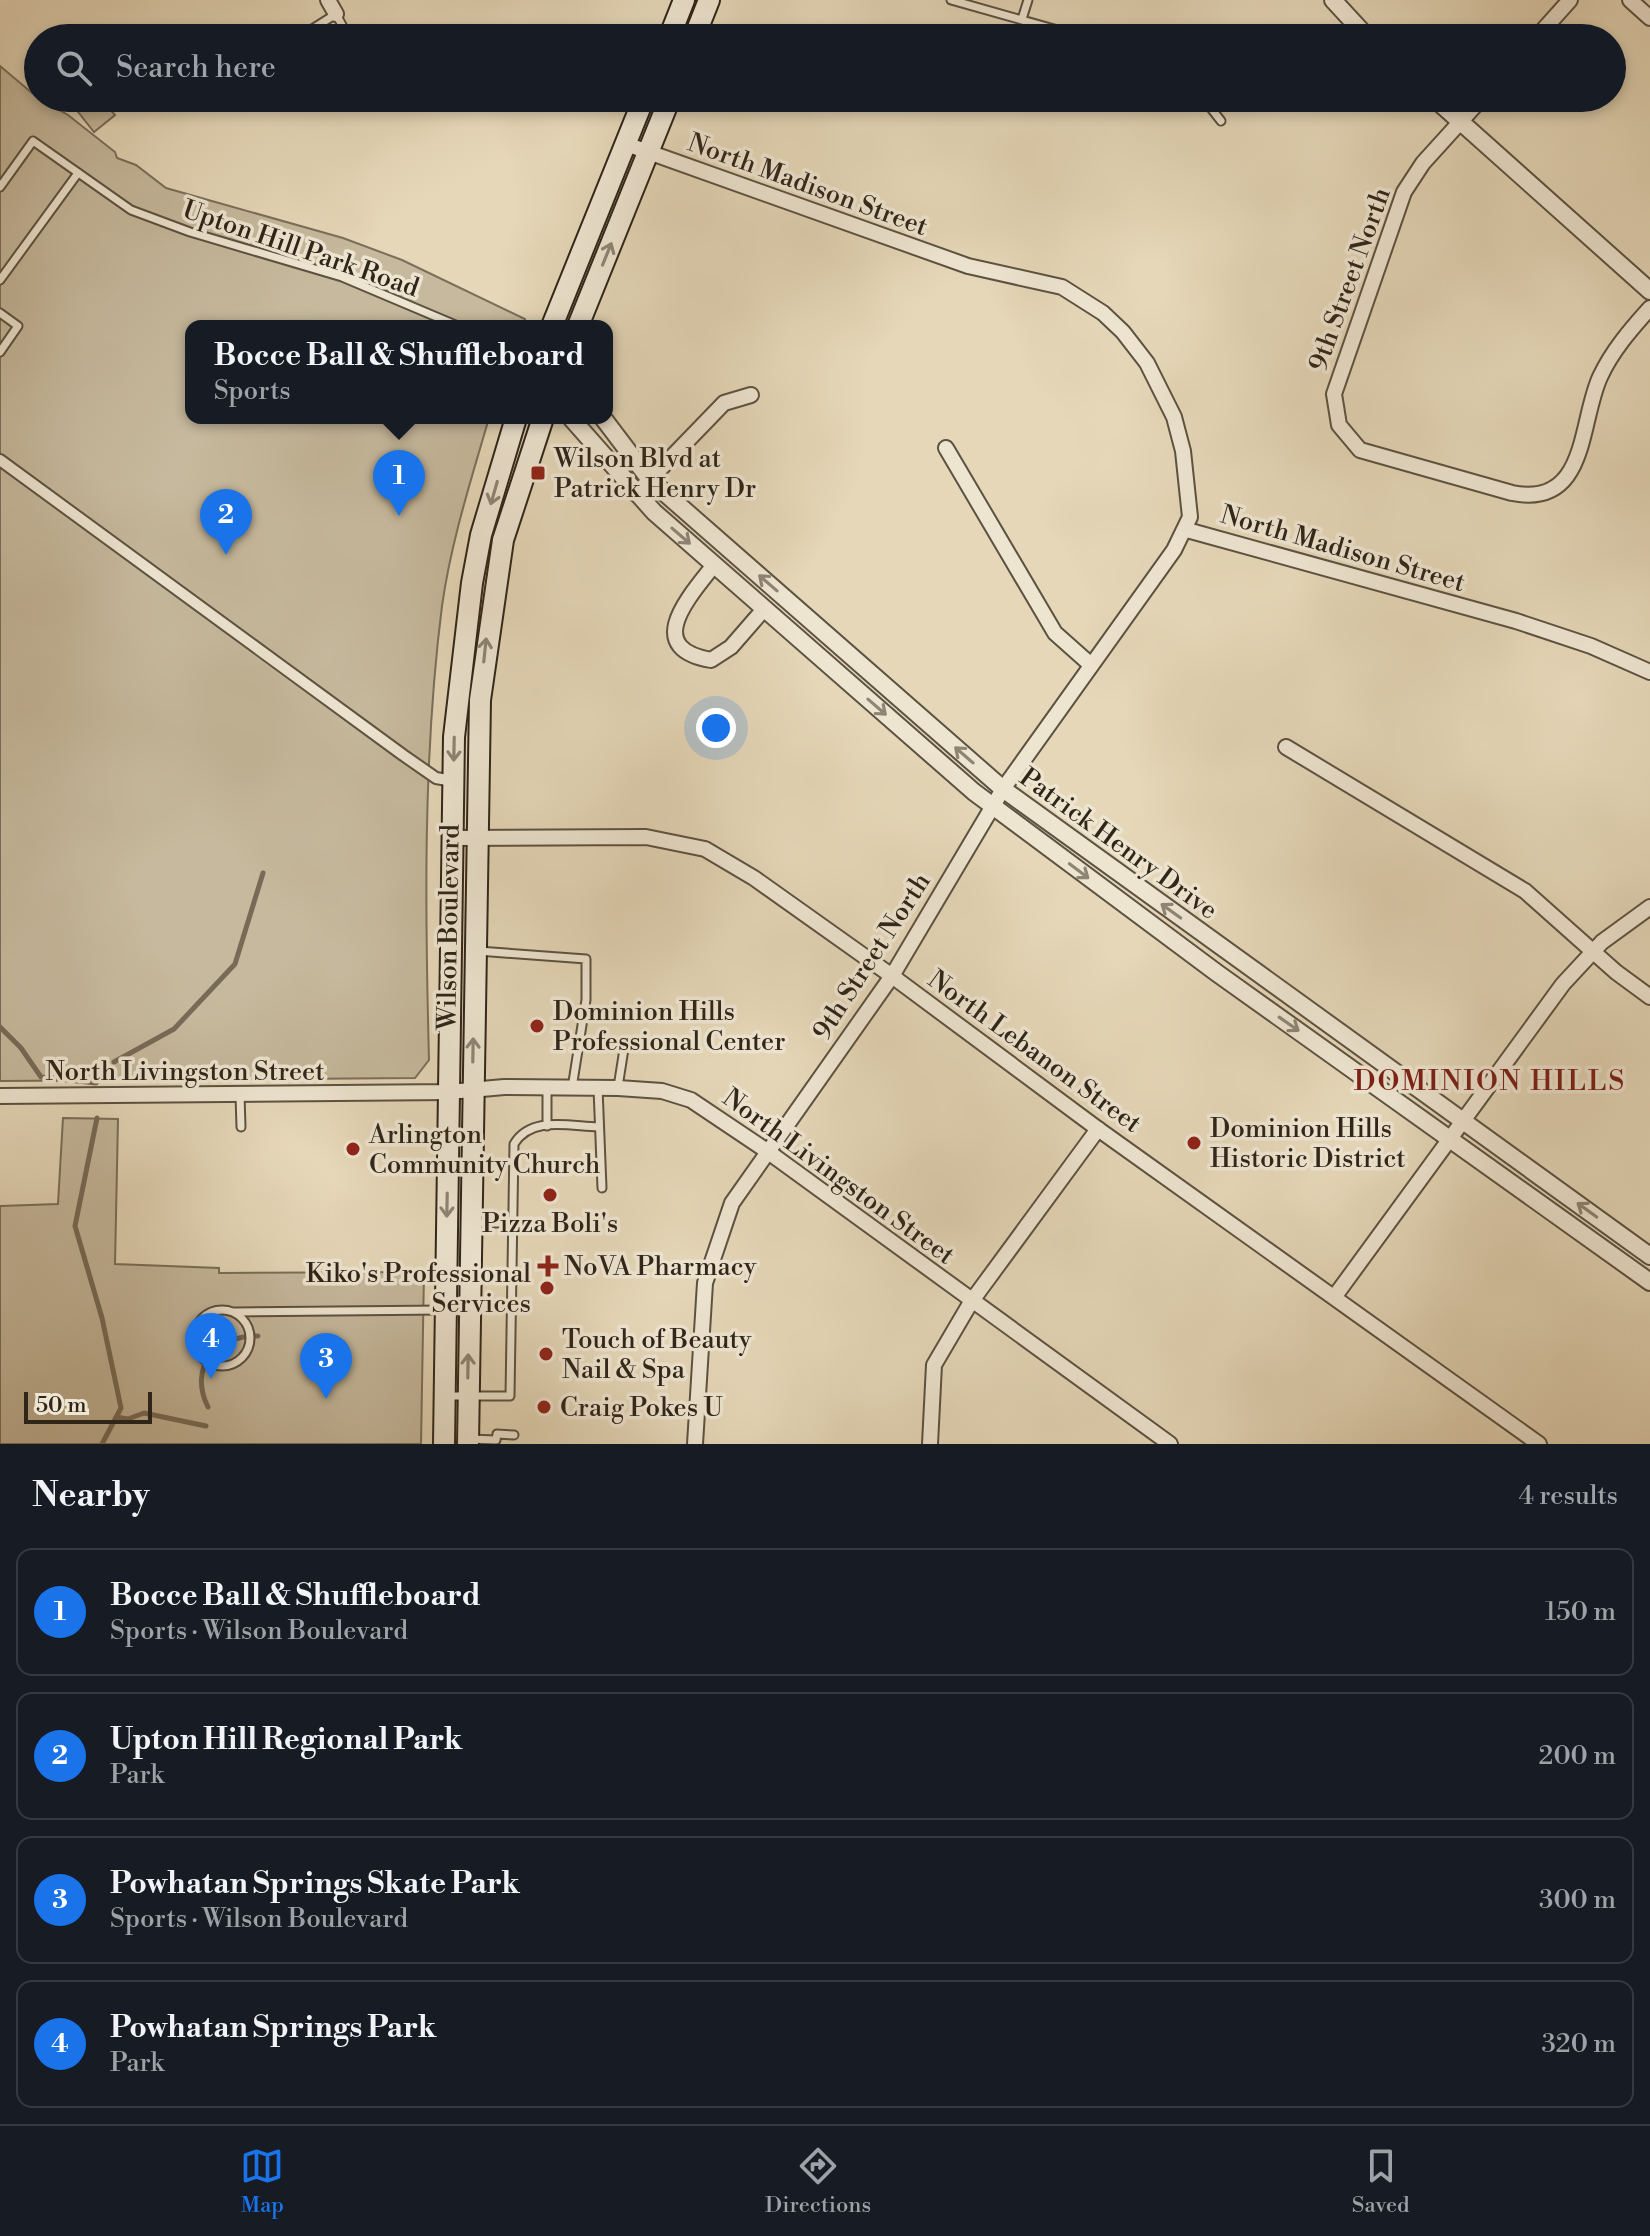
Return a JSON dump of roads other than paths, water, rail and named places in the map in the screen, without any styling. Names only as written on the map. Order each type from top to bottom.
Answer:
[{"type":"main road","points":[[675,24],[684,0]]},
{"type":"main road","points":[[700,24],[709,0]]},
{"type":"main road","points":[[554,320],[639,112]]},
{"type":"main road","points":[[580,320],[665,112]]},
{"type":"main road","name":"Wilson Boulevard","points":[[444,1444],[453,781],[458,676],[481,535],[514,424]]},
{"type":"main road","name":"Wilson Boulevard","points":[[468,1442],[475,838],[480,700],[491,604],[503,540],[541,424]]},
{"type":"street","points":[[328,0],[336,14]]},
{"type":"street","points":[[1333,0],[1355,24]]},
{"type":"street","points":[[1549,24],[1570,0]]},
{"type":"street","points":[[1630,0],[1650,18]]},
{"type":"street","points":[[1450,112],[1650,291]]},
{"type":"street","name":"9th Street North","points":[[1469,112],[1421,165],[1397,209],[1335,390],[1333,407],[1348,440],[1369,454],[1517,495],[1543,492],[1559,485],[1573,469],[1599,378],[1612,355],[1650,308]]},
{"type":"street","name":"North Madison Street","points":[[626,144],[968,266],[1062,287],[1103,313],[1123,332],[1147,363],[1171,410],[1187,481],[1190,520],[1187,530],[1516,621],[1591,646],[1650,672]]},
{"type":"street","points":[[636,494],[724,403],[751,395]]},
{"type":"street","name":"Patrick Henry Drive","points":[[576,424],[636,494],[992,806],[1217,973],[1650,1282]]},
{"type":"street","name":"Patrick Henry Drive","points":[[608,424],[650,480],[1003,789],[1650,1256]]},
{"type":"street","points":[[946,448],[1055,633],[1091,665]]},
{"type":"street","points":[[0,460],[403,755],[436,778],[453,781]]},
{"type":"street","name":"9th Street North","points":[[695,1444],[705,1283],[732,1203],[892,976],[1003,789],[1187,530]]},
{"type":"street","points":[[714,565],[679,610],[674,631],[679,648],[692,657],[711,660],[731,647],[764,609]]},
{"type":"street","points":[[1286,747],[1525,891],[1650,997]]},
{"type":"street","name":"North Lebanon Street","points":[[452,838],[646,837],[705,849],[754,878],[892,976],[1098,1129],[1539,1444]]},
{"type":"street","points":[[1335,1296],[1535,1020],[1592,950],[1650,907]]},
{"type":"street","name":"North Livingston Street","points":[[0,1096],[449,1092],[547,1087],[662,1091],[691,1100],[767,1151],[1170,1444]]},
{"type":"street","points":[[930,1444],[934,1365],[971,1302],[1098,1129]]},
{"type":"lane","points":[[951,0],[1039,24]]},
{"type":"lane","points":[[1022,19],[1028,0]]},
{"type":"lane","points":[[320,24],[336,14],[341,24]]},
{"type":"lane","points":[[1214,112],[1221,121]]},
{"type":"lane","name":"Upton Hill Park Road","points":[[0,187],[33,141],[131,210],[190,232],[342,277],[444,320]]},
{"type":"lane","points":[[0,280],[78,173]]},
{"type":"lane","points":[[0,313],[18,326],[0,352]]},
{"type":"lane","points":[[474,950],[586,959],[586,1000],[572,1088]]},
{"type":"lane","points":[[618,1088],[624,1049]]},
{"type":"lane","points":[[547,1087],[547,1126]]},
{"type":"lane","points":[[598,1088],[602,1188]]},
{"type":"lane","points":[[240,1095],[241,1127]]},
{"type":"lane","points":[[445,1396],[510,1396],[514,1144],[521,1132],[531,1126],[598,1127]]},
{"type":"lane","points":[[471,1223],[513,1223]]},
{"type":"lane","points":[[235,1312],[243,1318],[250,1335],[245,1355],[229,1366],[210,1364],[196,1351],[193,1341],[197,1324],[218,1309],[235,1312],[446,1310]]},
{"type":"lane","points":[[468,1442],[496,1440],[497,1434],[514,1435]]},
{"type":"waterway","points":[[114,1062],[174,1029],[235,964],[263,873]]},
{"type":"waterway","points":[[0,1027],[21,1048],[41,1077],[96,1083]]},
{"type":"waterway","points":[[97,1118],[75,1226],[102,1318],[121,1408],[102,1444]]},
{"type":"waterway","points":[[208,1407],[201,1379],[210,1356],[230,1341],[258,1336]]},
{"type":"waterway","points":[[116,1417],[128,1419],[144,1413],[206,1426]]},
{"type":"place","name":"Wilson Blvd at Patrick Henry Dr","points":[[538,473]]},
{"type":"place","name":"Bocce Ball & Shuffleboard","points":[[399,516]]},
{"type":"place","name":"Upton Hill Regional Park","points":[[226,555]]},
{"type":"place","name":"Dominion Hills Professional Center","points":[[537,1026]]},
{"type":"place","name":"Dominion Hills Historic District","points":[[1194,1143]]},
{"type":"place","name":"Arlington Community Church","points":[[353,1149]]},
{"type":"place","name":"Pizza Boli's","points":[[550,1195]]},
{"type":"place","name":"NoVA Pharmacy","points":[[548,1266]]},
{"type":"place","name":"Kiko's Professional Services","points":[[547,1288]]},
{"type":"place","name":"Touch of Beauty Nail & Spa","points":[[546,1354]]},
{"type":"place","name":"Powhatan Springs Park","points":[[211,1379]]},
{"type":"place","name":"Powhatan Springs Skate Park","points":[[326,1399]]},
{"type":"place","name":"Craig Pokes U","points":[[544,1407]]},
{"type":"district","name":"DOMINION HILLS","points":[[1490,1080]]}]
